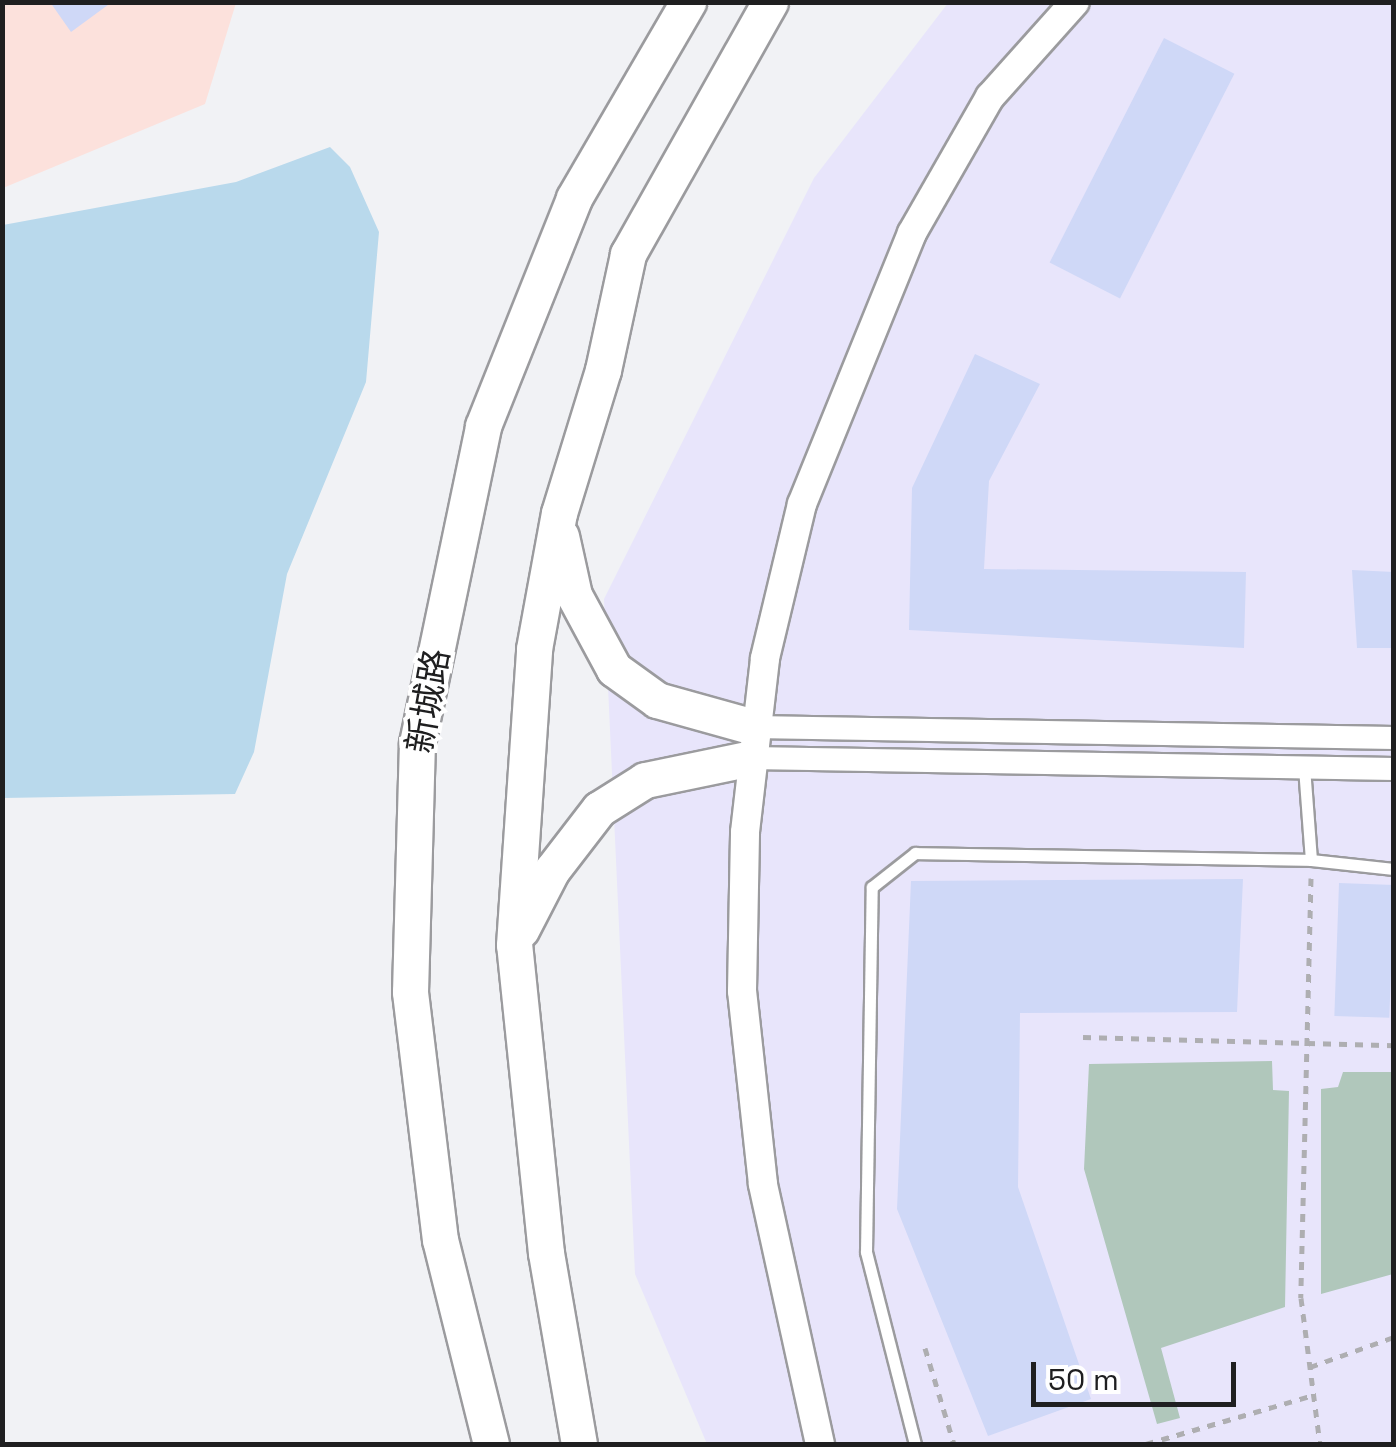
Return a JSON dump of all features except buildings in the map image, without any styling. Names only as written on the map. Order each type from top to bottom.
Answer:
[{"type":"main road","name":"新城路","points":[[491,1444],[440,1240],[410,992],[416,743],[484,426],[574,198],[688,2]]},
{"type":"main road","points":[[580,1444],[546,1253],[514,945],[526,724],[559,513],[603,370],[628,254],[770,2]]},
{"type":"main road","points":[[559,513],[574,595],[614,669],[657,700],[752,743]]},
{"type":"main road","points":[[514,945],[552,870],[599,809],[645,780],[752,743]]},
{"type":"street","points":[[820,1444],[782,1285],[748,1077],[742,916],[752,743],[792,538],[882,300],[973,121],[1075,2]]},
{"type":"street","points":[[752,743],[1394,738]]},
{"type":"street","points":[[752,743],[1394,769]]},
{"type":"lane","points":[[1304,768],[1312,860]]},
{"type":"lane","points":[[915,1444],[866,1252],[872,888],[914,853],[1312,860],[1394,869]]},
{"type":"path","points":[[1312,860],[1301,1298],[1320,1444]]},
{"type":"path","points":[[1082,1037],[1394,1045]]},
{"type":"path","points":[[1310,1368],[1394,1337]]},
{"type":"path","points":[[924,1348],[954,1444]]},
{"type":"path","points":[[1146,1444],[1314,1395]]},
{"type":"shaded area","points":[[3,3],[236,3],[205,104],[3,188]]},
{"type":"shaded area","points":[[948,3],[1393,3],[1393,1444],[707,1444],[635,1274],[604,599],[814,178]]},
{"type":"green space","points":[[1272,1061],[1273,1090],[1289,1091],[1285,1307],[1161,1348],[1180,1418],[1157,1424],[1084,1169],[1089,1064]]},
{"type":"green space","points":[[1343,1072],[1393,1072],[1393,1274],[1321,1294],[1321,1089],[1338,1087]]},
{"type":"water","points":[[330,147],[350,167],[379,232],[366,382],[287,574],[254,752],[235,794],[3,798],[3,225],[236,182]]}]
